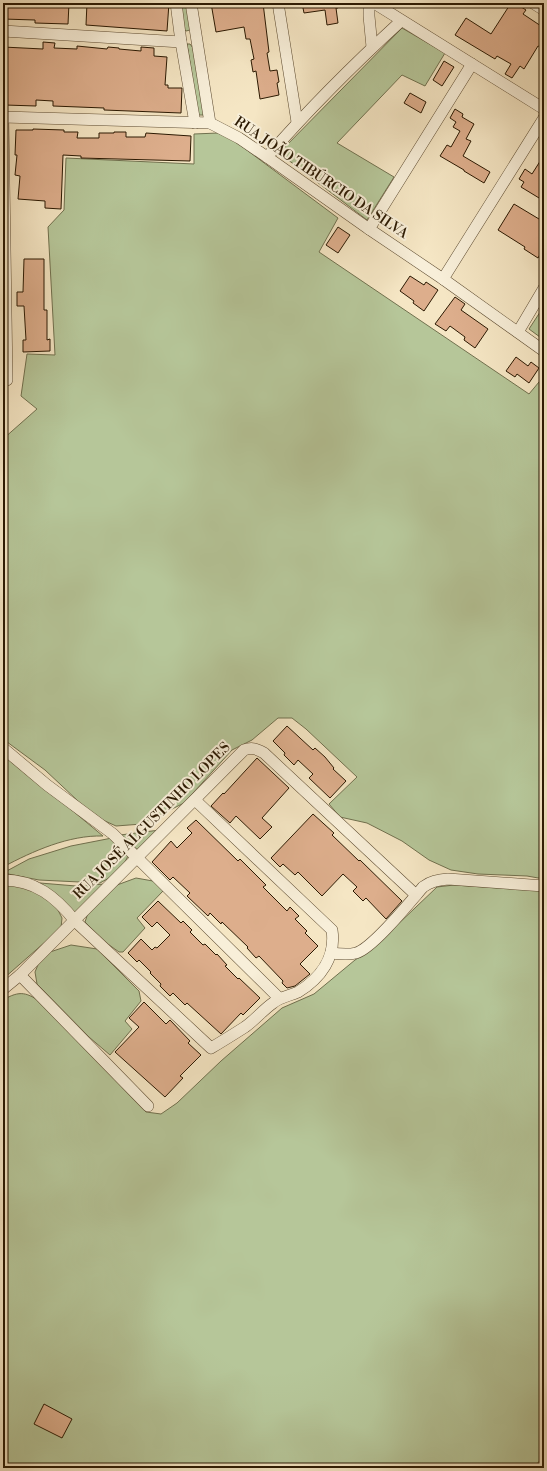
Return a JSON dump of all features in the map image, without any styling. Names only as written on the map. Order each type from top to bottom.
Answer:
[{"type":"street","points":[[176,3],[195,123]]},
{"type":"street","points":[[191,3],[210,123]]},
{"type":"street","points":[[278,3],[297,122]]},
{"type":"street","points":[[370,3],[368,10],[372,48]]},
{"type":"street","points":[[374,3],[544,109]]},
{"type":"street","points":[[533,3],[544,10]]},
{"type":"street","points":[[266,157],[297,122],[401,21]]},
{"type":"street","points":[[3,31],[181,42]]},
{"type":"street","points":[[369,229],[472,64]]},
{"type":"street","points":[[3,117],[7,380]]},
{"type":"street","name":"RUA JOÃO TIBÚRCIO DA SILVA","points":[[3,117],[210,123],[239,138],[443,279],[544,351]]},
{"type":"street","points":[[443,279],[544,118]]},
{"type":"street","points":[[518,332],[544,288]]},
{"type":"street","points":[[3,748],[47,784],[113,834],[280,998]]},
{"type":"street","name":"RUA JOSÉ ALGUSTINHO LOPES","points":[[3,990],[75,921],[244,750],[250,748],[264,752],[416,895]]},
{"type":"street","points":[[3,880],[24,881],[33,885],[58,902],[75,921],[212,1048],[246,1026],[280,998],[297,992],[312,982],[323,970],[331,953],[333,946],[332,930],[195,800]]},
{"type":"street","points":[[331,953],[348,954],[362,950],[371,944],[429,882],[443,879],[544,886]]},
{"type":"street","points":[[20,975],[148,1106]]},
{"type":"green space","points":[[179,3],[188,3],[190,30],[186,31],[184,29]]},
{"type":"green space","points":[[402,28],[445,53],[425,86],[402,75],[337,143],[394,177],[367,220],[279,153]]},
{"type":"green space","points":[[187,44],[190,44],[193,48],[204,115],[198,115]]},
{"type":"green space","points":[[218,133],[232,139],[338,218],[319,252],[529,394],[544,376],[544,879],[527,876],[478,874],[451,870],[429,860],[402,841],[367,823],[340,817],[329,804],[357,777],[306,729],[292,718],[278,718],[252,740],[232,750],[184,803],[142,824],[116,826],[94,816],[45,770],[3,739],[3,439],[37,409],[21,396],[27,354],[55,355],[48,227],[64,210],[66,158],[194,164],[194,134]]},
{"type":"green space","points":[[544,306],[544,340],[529,329]]},
{"type":"green space","points":[[3,753],[103,836],[90,836],[64,841],[26,855],[3,867]]},
{"type":"green space","points":[[160,830],[139,851],[120,835]]},
{"type":"green space","points":[[112,838],[129,854],[120,872],[100,883],[39,880],[3,873],[29,859],[71,846]]},
{"type":"green space","points":[[136,878],[153,881],[163,891],[137,918],[145,928],[123,952],[119,952],[105,942],[85,922],[88,913],[103,897],[117,885]]},
{"type":"green space","points":[[40,883],[76,886],[105,884],[77,915]]},
{"type":"green space","points":[[3,884],[26,885],[56,906],[62,918],[61,928],[3,979]]},
{"type":"green space","points":[[454,885],[544,891],[544,1456],[533,1468],[3,1468],[3,1000],[14,995],[23,994],[32,997],[43,1004],[146,1112],[161,1114],[177,1103],[221,1061],[282,1008],[314,994],[355,960],[372,949],[437,887]]},
{"type":"green space","points":[[71,945],[97,949],[139,991],[141,1001],[125,1021],[132,1029],[110,1055],[89,1037],[37,984],[35,972],[40,960],[50,952]]},
{"type":"building","points":[[3,3],[69,3],[68,24],[35,23],[35,20],[3,19]]},
{"type":"building","points":[[87,3],[169,3],[167,31],[86,25]]},
{"type":"building","points":[[211,3],[263,3],[270,71],[277,70],[279,95],[260,99],[256,71],[253,72],[251,60],[254,59],[250,39],[246,39],[244,27],[216,32]]},
{"type":"building","points":[[302,3],[337,3],[338,8],[336,8],[338,23],[327,25],[325,10],[304,13]]},
{"type":"building","points":[[511,3],[515,3],[526,10],[523,14],[544,28],[544,48],[538,46],[524,69],[520,66],[512,78],[505,74],[511,64],[497,56],[495,59],[455,35],[466,18],[491,34]]},
{"type":"building","points":[[43,42],[55,43],[54,48],[77,49],[77,46],[107,49],[108,47],[141,51],[141,47],[154,48],[154,56],[167,57],[165,85],[168,85],[168,88],[182,88],[181,113],[104,110],[104,108],[53,106],[53,101],[36,100],[36,106],[5,105],[5,99],[3,99],[3,47],[43,49]]},
{"type":"building","points":[[444,61],[454,67],[442,86],[433,80]]},
{"type":"building","points":[[410,93],[426,102],[421,113],[404,103]]},
{"type":"building","points":[[455,109],[463,114],[462,117],[474,124],[466,139],[471,141],[463,156],[490,172],[484,183],[440,156],[447,145],[451,147],[460,131],[453,127],[456,122],[450,118]]},
{"type":"building","points":[[33,129],[78,132],[77,138],[99,138],[99,133],[114,132],[126,132],[126,137],[145,137],[146,133],[191,136],[190,161],[81,158],[81,156],[63,155],[61,209],[45,208],[45,201],[18,199],[20,176],[15,175],[17,155],[15,155],[16,130]]},
{"type":"building","points":[[544,155],[544,201],[521,187],[524,182],[519,179],[525,169],[532,174]]},
{"type":"building","points":[[514,204],[544,222],[544,247],[538,258],[524,249],[525,247],[498,230]]},
{"type":"building","points":[[338,227],[350,235],[338,253],[326,245]]},
{"type":"building","points":[[24,259],[44,259],[44,310],[47,310],[47,340],[50,339],[50,351],[23,352],[23,340],[26,340],[24,306],[17,306],[17,292],[23,292]]},
{"type":"building","points":[[410,276],[424,285],[426,282],[438,290],[424,311],[413,303],[414,301],[400,291]]},
{"type":"building","points":[[455,297],[465,304],[461,310],[488,329],[475,348],[464,340],[465,337],[450,326],[446,331],[435,324]]},
{"type":"building","points":[[516,357],[528,366],[531,362],[539,368],[529,383],[517,374],[515,377],[506,371]]},
{"type":"building","points":[[287,726],[313,750],[315,748],[325,757],[334,768],[333,769],[346,781],[330,798],[309,778],[313,774],[298,760],[294,765],[273,741]]},
{"type":"building","points":[[257,758],[289,788],[262,818],[272,827],[260,839],[236,816],[230,823],[211,806]]},
{"type":"building","points":[[313,814],[334,833],[332,835],[402,901],[386,919],[366,898],[363,901],[353,891],[357,887],[343,874],[322,896],[298,872],[295,875],[283,864],[280,867],[271,858]]},
{"type":"building","points":[[196,820],[238,861],[240,859],[266,885],[263,887],[287,911],[290,907],[299,916],[295,919],[307,931],[305,933],[318,946],[300,964],[310,974],[295,986],[287,988],[282,983],[283,981],[259,956],[256,958],[247,948],[248,947],[222,922],[221,924],[210,913],[208,916],[187,896],[190,893],[173,877],[170,880],[152,862],[171,841],[177,848],[192,833],[187,828]]},
{"type":"building","points":[[158,901],[181,923],[183,921],[192,930],[190,932],[203,945],[205,944],[216,955],[217,954],[227,965],[225,966],[260,998],[243,1015],[241,1013],[221,1034],[187,1003],[185,1005],[173,993],[170,996],[160,986],[161,984],[150,973],[151,972],[139,960],[137,962],[128,953],[141,939],[152,950],[155,947],[157,948],[170,935],[157,922],[152,927],[142,917]]},
{"type":"building","points":[[144,1002],[166,1024],[170,1020],[190,1041],[188,1043],[201,1055],[180,1076],[183,1078],[165,1097],[115,1052],[139,1027],[129,1018]]},
{"type":"building","points":[[44,1404],[72,1419],[62,1438],[34,1424]]}]
